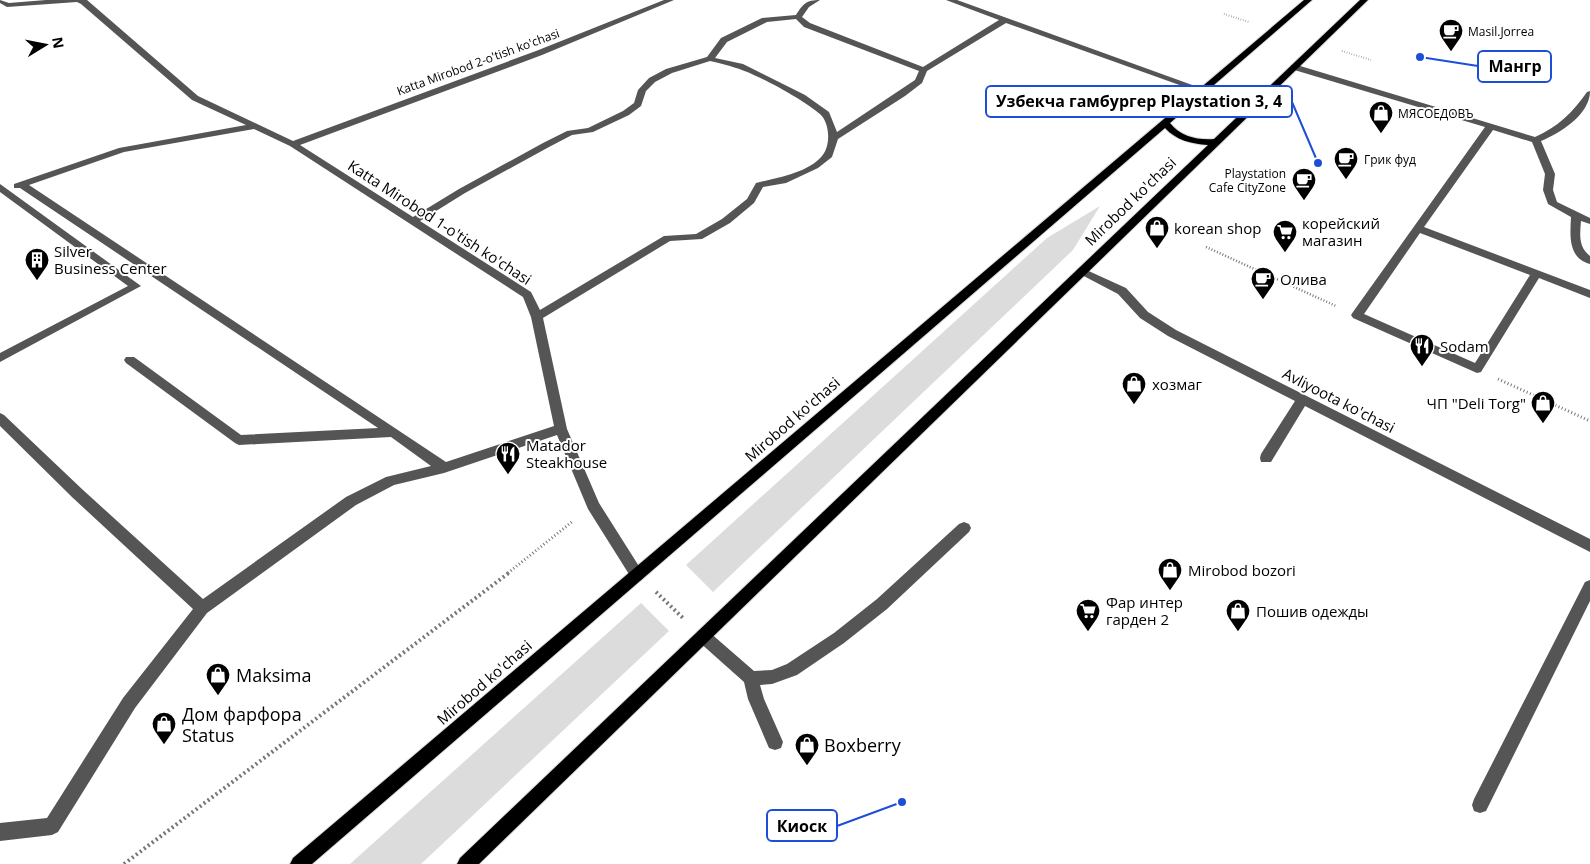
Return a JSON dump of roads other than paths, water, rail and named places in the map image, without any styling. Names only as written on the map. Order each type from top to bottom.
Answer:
[{"type":"main road","name":"Mirobod ko'chasi","points":[[299,864],[1308,0]]},
{"type":"main road","name":"Mirobod ko'chasi","points":[[466,864],[1364,0]]},
{"type":"main road","points":[[1165,122],[1171,130],[1184,138],[1200,142],[1217,142]]},
{"type":"street","name":"Katta Mirobod 1-o'tish ko'chasi","points":[[0,0],[7,5],[77,0],[84,2],[195,98],[258,126],[292,144],[527,295],[537,317],[561,429],[593,505],[637,574]]},
{"type":"street","name":"Katta Mirobod 2-o'tish ko'chasi","points":[[292,144],[539,53],[670,0]]},
{"type":"street","points":[[798,17],[806,6],[816,0]]},
{"type":"street","points":[[950,0],[1202,90]]},
{"type":"street","points":[[710,59],[724,40],[766,20],[798,17],[807,25],[924,70]]},
{"type":"street","points":[[537,317],[668,238],[698,237],[726,221],[752,201],[759,185],[783,180],[815,166],[827,157],[834,138],[902,94],[919,81],[924,70],[1005,20]]},
{"type":"street","points":[[413,221],[462,191],[546,145],[570,133],[590,130],[626,113],[638,104],[642,90],[652,80],[670,71],[710,59],[740,66],[802,97],[826,114],[834,138]]},
{"type":"street","points":[[1294,67],[1536,140],[1556,132],[1573,119],[1590,94]]},
{"type":"street","points":[[1,188],[22,185],[122,150],[258,126]]},
{"type":"street","points":[[1490,127],[1357,316],[1477,369],[1536,274]]},
{"type":"street","points":[[1536,140],[1550,174],[1548,190],[1553,204],[1590,221]]},
{"type":"street","points":[[22,185],[444,468]]},
{"type":"street","points":[[0,358],[136,286],[1,188]]},
{"type":"street","points":[[1576,216],[1575,244],[1580,255],[1590,261]]},
{"type":"street","points":[[1420,229],[1590,294]]},
{"type":"street","name":"Avliyoota ko'chasi","points":[[1082,271],[1122,291],[1144,315],[1172,333],[1590,546]]},
{"type":"street","points":[[130,360],[239,440],[393,432]]},
{"type":"street","points":[[1266,458],[1302,400]]},
{"type":"street","points":[[0,418],[78,494],[202,608]]},
{"type":"street","points":[[0,832],[52,826],[130,703],[202,608],[352,501],[391,481],[444,468],[561,429]]},
{"type":"street","points":[[752,678],[772,677],[792,670],[839,638],[882,604],[964,528]]},
{"type":"street","points":[[1480,805],[1590,586]]},
{"type":"street","points":[[703,636],[752,678],[756,699],[775,742]]},
{"type":"place","name":"Masil.Jorrea","points":[[1451,52]]},
{"type":"place","name":"Мангр","points":[[1420,57]]},
{"type":"place","name":"МЯСОЕДОВЪ","points":[[1381,134]]},
{"type":"place","name":"Узбекча гамбургер Playstation 3, 4","points":[[1318,163]]},
{"type":"place","name":"Грик фуд","points":[[1346,180]]},
{"type":"place","name":"Playstation Cafe CityZone","points":[[1304,201]]},
{"type":"place","name":"korean shop","points":[[1157,249]]},
{"type":"place","name":"корейский магазин","points":[[1285,253]]},
{"type":"place","name":"Silver Business Center","points":[[37,281]]},
{"type":"place","name":"Олива","points":[[1263,300]]},
{"type":"place","name":"Sodam","points":[[1422,367]]},
{"type":"place","name":"хозмаг","points":[[1134,405]]},
{"type":"place","name":"ЧП \"Deli Torg\"","points":[[1543,424]]},
{"type":"place","name":"Matador Steakhouse","points":[[508,475]]},
{"type":"place","name":"Mirobod bozori","points":[[1170,591]]},
{"type":"place","name":"Фар интер гарден 2","points":[[1088,632]]},
{"type":"place","name":"Пошив одежды","points":[[1238,632]]},
{"type":"place","name":"Maksima","points":[[218,696]]},
{"type":"place","name":"Дом фарфора Status","points":[[164,745]]},
{"type":"place","name":"Boxberry","points":[[807,766]]},
{"type":"place","name":"Киоск","points":[[902,802]]}]
